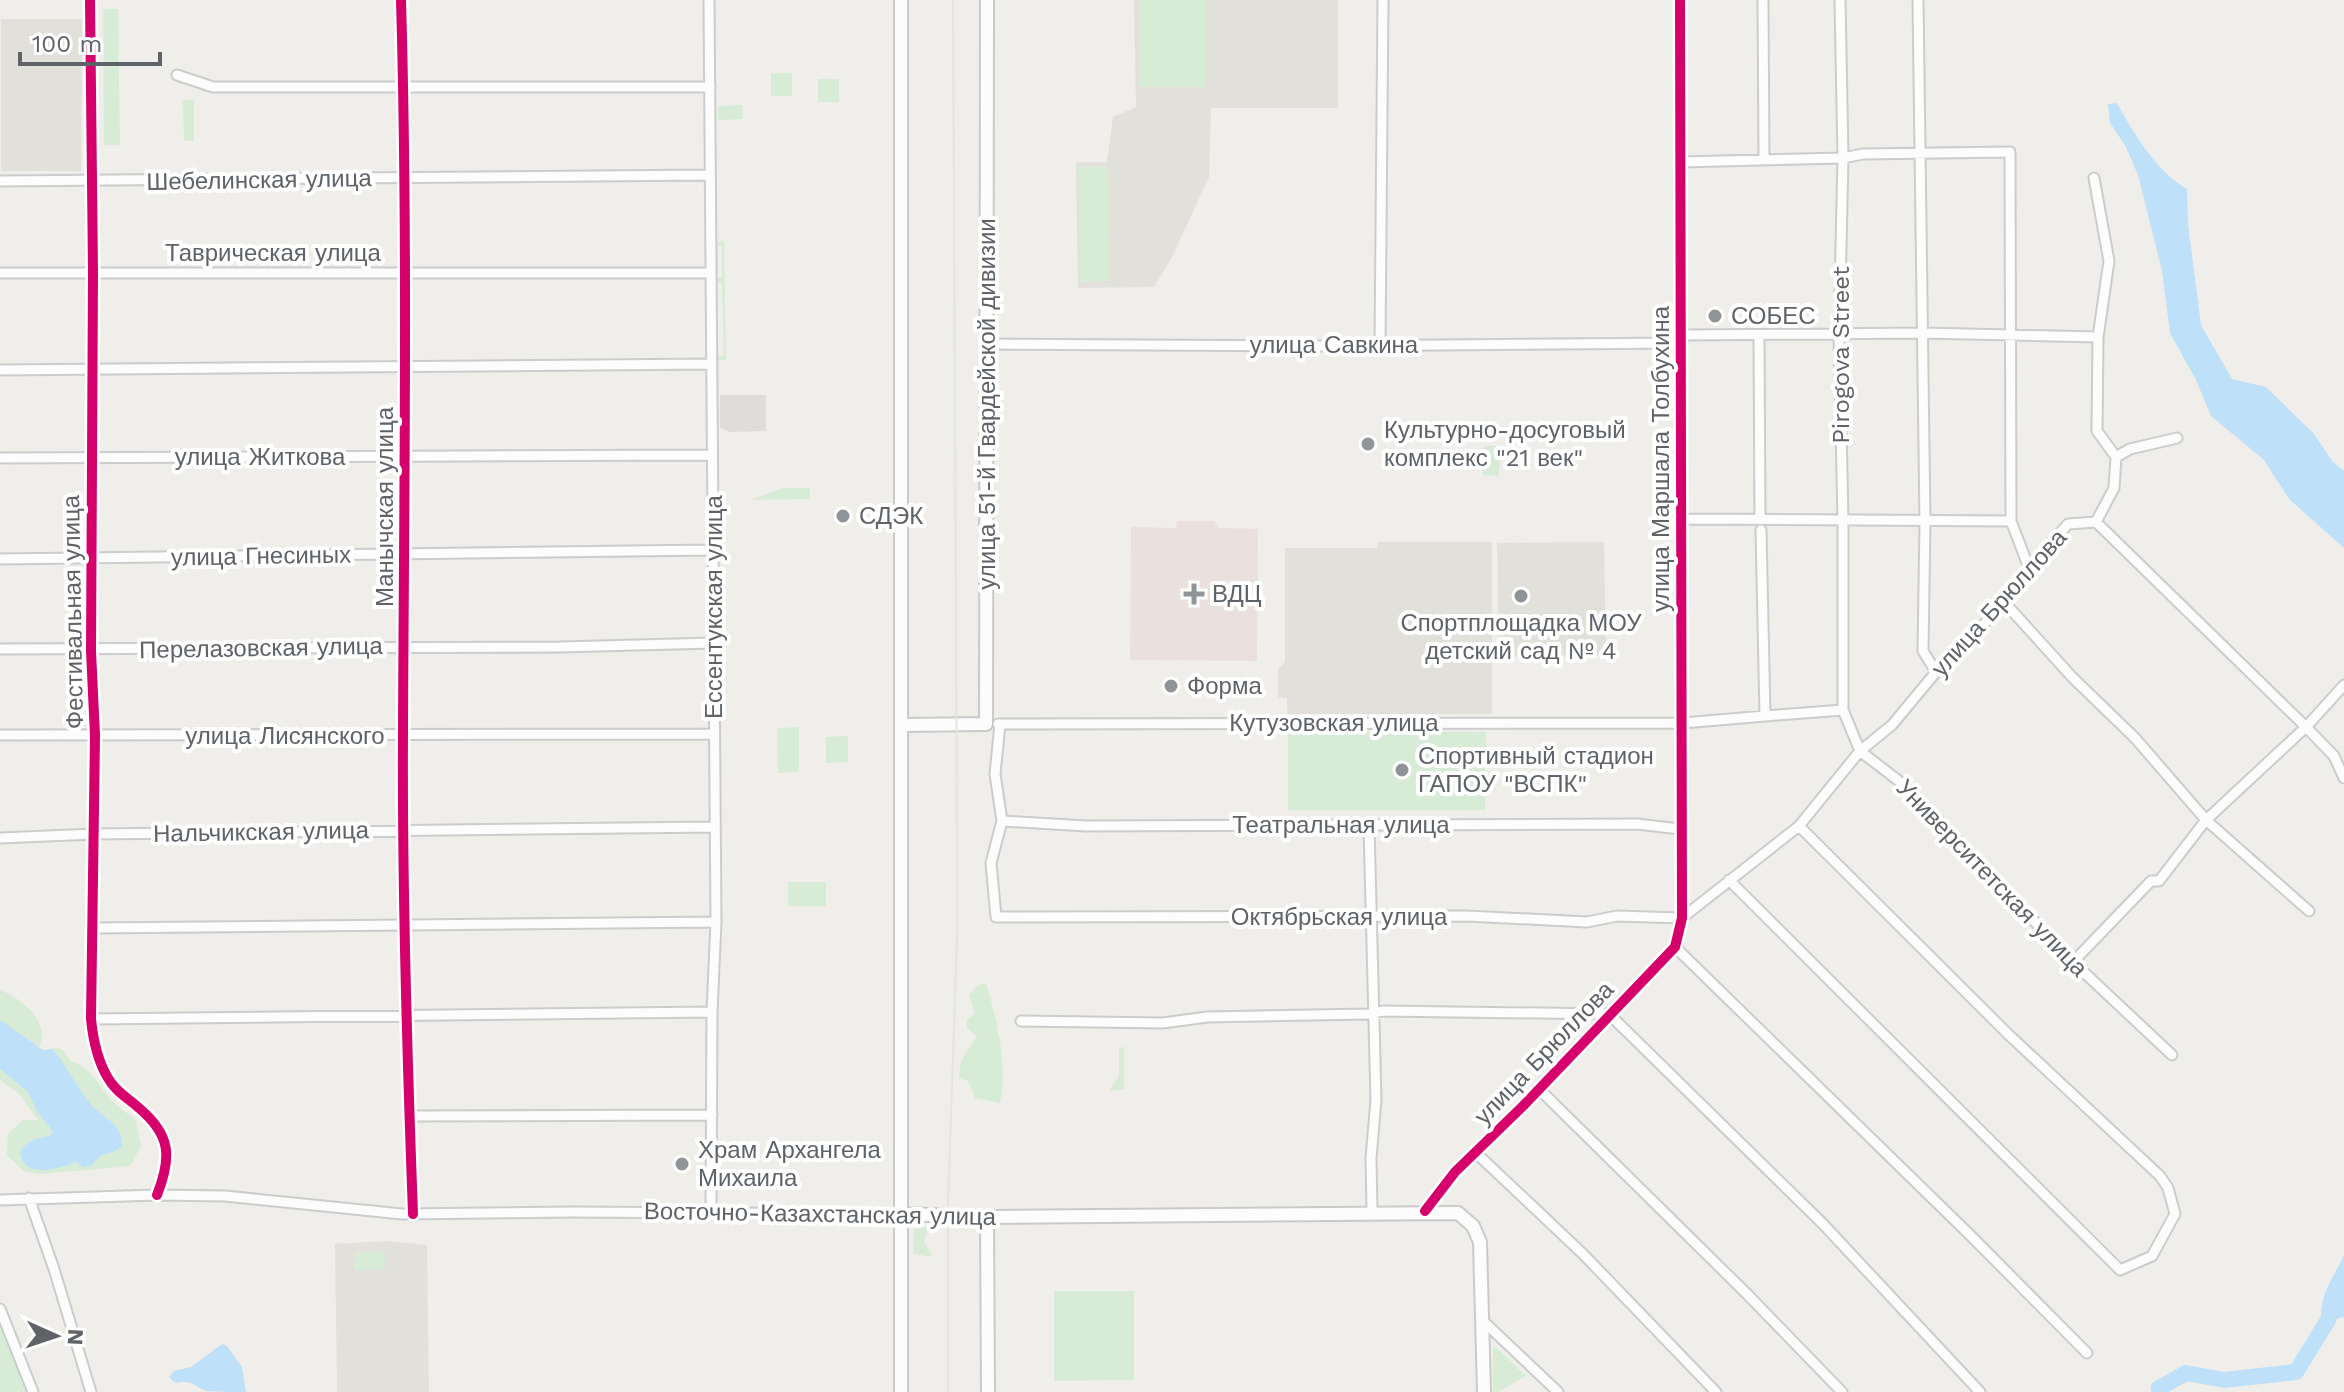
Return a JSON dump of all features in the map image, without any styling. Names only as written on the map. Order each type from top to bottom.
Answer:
[{"type":"main road","points":[[901,0],[901,1392]]},
{"type":"main road","name":"улица 51-й Гвардейской дивизии","points":[[986,724],[987,0]]},
{"type":"main road","points":[[902,725],[986,724]]},
{"type":"main road","name":"Восточно-Казахстанская улица","points":[[901,1214],[987,1217],[1207,1216],[1372,1211],[1458,1213],[1478,1233],[1484,1392]]},
{"type":"main road","points":[[987,1217],[988,1392]]},
{"type":"street","name":"Фестивальная улица","points":[[90,0],[93,272],[91,651],[95,736],[91,1019],[93,1040],[108,1079],[163,1133],[166,1173],[157,1195]]},
{"type":"street","name":"Манычская улица","points":[[401,0],[406,366],[403,646],[406,1015]]},
{"type":"street","name":"Ессентукская улица","points":[[709,0],[716,922],[712,1012],[711,1213]]},
{"type":"street","points":[[1380,346],[1383,0]]},
{"type":"street","name":"улица Маршала Толбухина","points":[[1680,0],[1682,918]]},
{"type":"street","points":[[1763,0],[1764,160]]},
{"type":"street","name":"Pirogova Street","points":[[1840,0],[1843,158],[1839,334],[1843,710]]},
{"type":"street","points":[[1918,0],[1925,522],[1923,651],[1936,672]]},
{"type":"street","points":[[177,75],[213,87],[710,87]]},
{"type":"street","points":[[1681,162],[1843,158],[1863,154],[2010,152],[2011,521],[2029,568]]},
{"type":"street","name":"Шебелинская улица","points":[[0,181],[710,175]]},
{"type":"street","points":[[2094,178],[2109,261],[2098,337],[2097,431],[2116,457],[2130,449],[2177,438]]},
{"type":"street","name":"Таврическая улица","points":[[0,273],[711,273]]},
{"type":"street","name":"улица Савкина","points":[[987,344],[1380,346],[1922,333],[2098,337]]},
{"type":"street","points":[[1759,335],[1760,518]]},
{"type":"street","points":[[0,370],[712,364]]},
{"type":"street","name":"улица Житкова","points":[[0,458],[712,455]]},
{"type":"street","name":"улица Брюллова","points":[[1682,918],[1799,826],[1860,751],[1892,725],[1936,672],[2005,603],[2029,568],[2068,524],[2096,522],[2114,488],[2116,457]]},
{"type":"street","points":[[1681,519],[2011,521]]},
{"type":"street","points":[[2096,522],[2306,727],[2334,756],[2344,778]]},
{"type":"street","points":[[1761,530],[1765,716],[1843,710]]},
{"type":"street","name":"улица Гнесиных","points":[[0,559],[713,550]]},
{"type":"street","points":[[2005,603],[2072,677],[2135,738],[2206,820],[2309,911]]},
{"type":"street","name":"Перелазовская улица","points":[[0,649],[91,651],[714,643]]},
{"type":"street","points":[[2073,962],[2151,881],[2159,881],[2206,820],[2306,727],[2344,685]]},
{"type":"street","name":"Университетская улица","points":[[1843,710],[1860,751],[1908,788],[2073,962],[2172,1055]]},
{"type":"street","name":"Кутузовская улица","points":[[986,724],[1683,723],[1765,716]]},
{"type":"street","points":[[1000,724],[995,774],[1002,821]]},
{"type":"street","name":"улица Лисянского","points":[[0,735],[714,734]]},
{"type":"street","name":"Театральная улица","points":[[1002,821],[1086,826],[1637,824],[1680,829]]},
{"type":"street","name":"Октябрьская улица","points":[[1002,821],[991,863],[996,917],[1467,916],[1587,922],[1617,916],[1682,918]]},
{"type":"street","points":[[1369,826],[1376,1100],[1371,1158],[1372,1211]]},
{"type":"street","points":[[1729,880],[2120,1270],[2152,1256],[2175,1214],[2168,1188],[2160,1176],[2009,1035],[1799,826]]},
{"type":"street","name":"Нальчикская улица","points":[[0,838],[94,834],[715,827]]},
{"type":"street","points":[[1682,918],[1675,947],[2087,1353]]},
{"type":"street","points":[[93,928],[716,922]]},
{"type":"street","name":"улица Брюллова","points":[[1425,1211],[1455,1172],[1675,947]]},
{"type":"street","points":[[1021,1021],[1163,1023],[1207,1017],[1375,1014],[1383,1011],[1609,1014],[1823,1224],[1980,1392]]},
{"type":"street","points":[[91,1019],[712,1012]]},
{"type":"street","points":[[406,1015],[413,1214]]},
{"type":"street","points":[[1539,1089],[1842,1392]]},
{"type":"street","points":[[410,1116],[712,1115]]},
{"type":"street","points":[[1475,1152],[1583,1254],[1716,1392]]},
{"type":"street","name":"Восточно-Казахстанская улица","points":[[0,1200],[225,1196],[413,1214],[901,1214]]},
{"type":"street","points":[[29,1198],[91,1392]]},
{"type":"street","points":[[0,1309],[33,1392]]},
{"type":"street","points":[[1481,1319],[1558,1392]]},
{"type":"shaded area","points":[[1134,0],[1338,0],[1338,108],[1211,108],[1209,177],[1171,259],[1154,287],[1078,288],[1076,162],[1107,162],[1113,117],[1136,107]]},
{"type":"shaded area","points":[[1,19],[82,19],[81,171],[1,171]]},
{"type":"shaded area","points":[[720,395],[766,395],[766,431],[730,432],[720,428]]},
{"type":"shaded area","name":"ВДЦ","points":[[1177,521],[1214,521],[1218,528],[1258,529],[1257,661],[1130,660],[1131,527],[1176,528]]},
{"type":"shaded area","points":[[1378,542],[1492,542],[1492,714],[1287,714],[1287,698],[1278,697],[1278,669],[1285,662],[1285,548],[1377,548]]},
{"type":"shaded area","points":[[1604,542],[1606,655],[1499,657],[1497,543]]},
{"type":"shaded area","points":[[386,1241],[427,1245],[429,1392],[337,1392],[335,1244]]},
{"type":"green space","points":[[1139,0],[1205,0],[1205,87],[1139,87]]},
{"type":"green space","points":[[103,9],[118,9],[120,145],[104,145]]},
{"type":"green space","points":[[771,73],[792,73],[792,96],[771,96]]},
{"type":"green space","points":[[818,79],[839,79],[839,102],[818,102]]},
{"type":"green space","points":[[183,100],[194,100],[194,141],[184,141]]},
{"type":"green space","points":[[742,105],[743,119],[718,120],[718,106]]},
{"type":"green space","points":[[1108,166],[1109,281],[1080,282],[1078,167]]},
{"type":"green space","points":[[724,241],[726,360],[717,360],[717,356],[724,356],[722,283],[717,282],[717,278],[722,278],[722,246],[716,246],[716,242]]},
{"type":"green space","points":[[1484,446],[1500,446],[1499,476],[1483,475]]},
{"type":"green space","points":[[783,488],[810,488],[810,499],[750,500]]},
{"type":"green space","points":[[799,727],[799,772],[778,773],[777,728]]},
{"type":"green space","points":[[1288,731],[1486,732],[1485,810],[1288,810]]},
{"type":"green space","points":[[848,736],[848,762],[826,763],[826,737]]},
{"type":"green space","points":[[788,882],[826,882],[826,906],[788,906]]},
{"type":"green space","points":[[986,983],[1002,1058],[1000,1103],[975,1098],[968,1081],[959,1078],[961,1061],[977,1036],[967,1028],[967,1019],[975,1014],[969,995],[978,985]]},
{"type":"green space","points":[[0,990],[25,1005],[38,1020],[42,1038],[39,1048],[64,1051],[70,1061],[88,1071],[113,1103],[136,1120],[141,1146],[130,1166],[40,1174],[23,1171],[7,1155],[8,1134],[23,1120],[38,1120],[19,1094],[0,1080]]},
{"type":"green space","points":[[1124,1047],[1124,1089],[1109,1091],[1119,1076],[1119,1048]]},
{"type":"green space","points":[[926,1227],[924,1242],[932,1255],[929,1257],[913,1253],[914,1229]]},
{"type":"green space","points":[[356,1252],[385,1252],[385,1269],[354,1270]]},
{"type":"green space","points":[[1054,1291],[1134,1291],[1134,1380],[1054,1381]]},
{"type":"green space","points":[[0,1319],[29,1392],[0,1392]]},
{"type":"green space","points":[[1493,1347],[1526,1376],[1498,1392],[1493,1392]]},
{"type":"water","points":[[2117,103],[2156,162],[2187,189],[2188,224],[2201,325],[2232,379],[2266,387],[2314,434],[2333,462],[2344,471],[2344,548],[2289,499],[2264,460],[2211,416],[2196,380],[2170,333],[2162,271],[2138,175],[2125,145],[2110,123],[2108,104]]},
{"type":"water","points":[[0,1020],[43,1050],[53,1049],[89,1102],[119,1131],[122,1146],[100,1157],[91,1166],[83,1167],[76,1162],[42,1170],[34,1169],[23,1161],[20,1152],[26,1145],[50,1136],[53,1131],[38,1113],[28,1092],[0,1069]]},
{"type":"water","points":[[2344,1255],[2344,1317],[2328,1320],[2321,1313],[2324,1297]]},
{"type":"water","points":[[222,1344],[227,1346],[242,1367],[246,1392],[206,1391],[188,1382],[175,1383],[169,1377],[174,1371],[191,1367]]},
{"type":"waterway","points":[[2160,1392],[2159,1388],[2186,1373],[2224,1380],[2296,1372],[2328,1320],[2344,1279]]},
{"type":"tram line","points":[[948,1392],[948,1204],[957,937],[953,0]]},
{"type":"cycle path","points":[[90,0],[93,272],[91,651],[95,736],[91,1019],[96,1049],[111,1083],[150,1118],[163,1137],[165,1169],[157,1195]]},
{"type":"cycle path","points":[[401,0],[405,274],[403,853],[413,1214]]},
{"type":"cycle path","points":[[1425,1211],[1455,1172],[1523,1106],[1675,947],[1682,918],[1680,0]]},
{"type":"place","name":"СОБЕС","points":[[1715,316]]},
{"type":"place","name":"Культурно-досуговый комплекс \"21 век\"","points":[[1368,444]]},
{"type":"place","name":"СДЭК","points":[[843,516]]},
{"type":"place","name":"ВДЦ","points":[[1194,594]]},
{"type":"place","name":"Спортплощадка МОУ детский сад № 4","points":[[1521,596]]},
{"type":"place","name":"Форма","points":[[1171,686]]},
{"type":"place","name":"Спортивный стадион ГАПОУ \"ВСПК\"","points":[[1402,770]]},
{"type":"place","name":"Храм Архангела Михаила","points":[[682,1164]]}]
